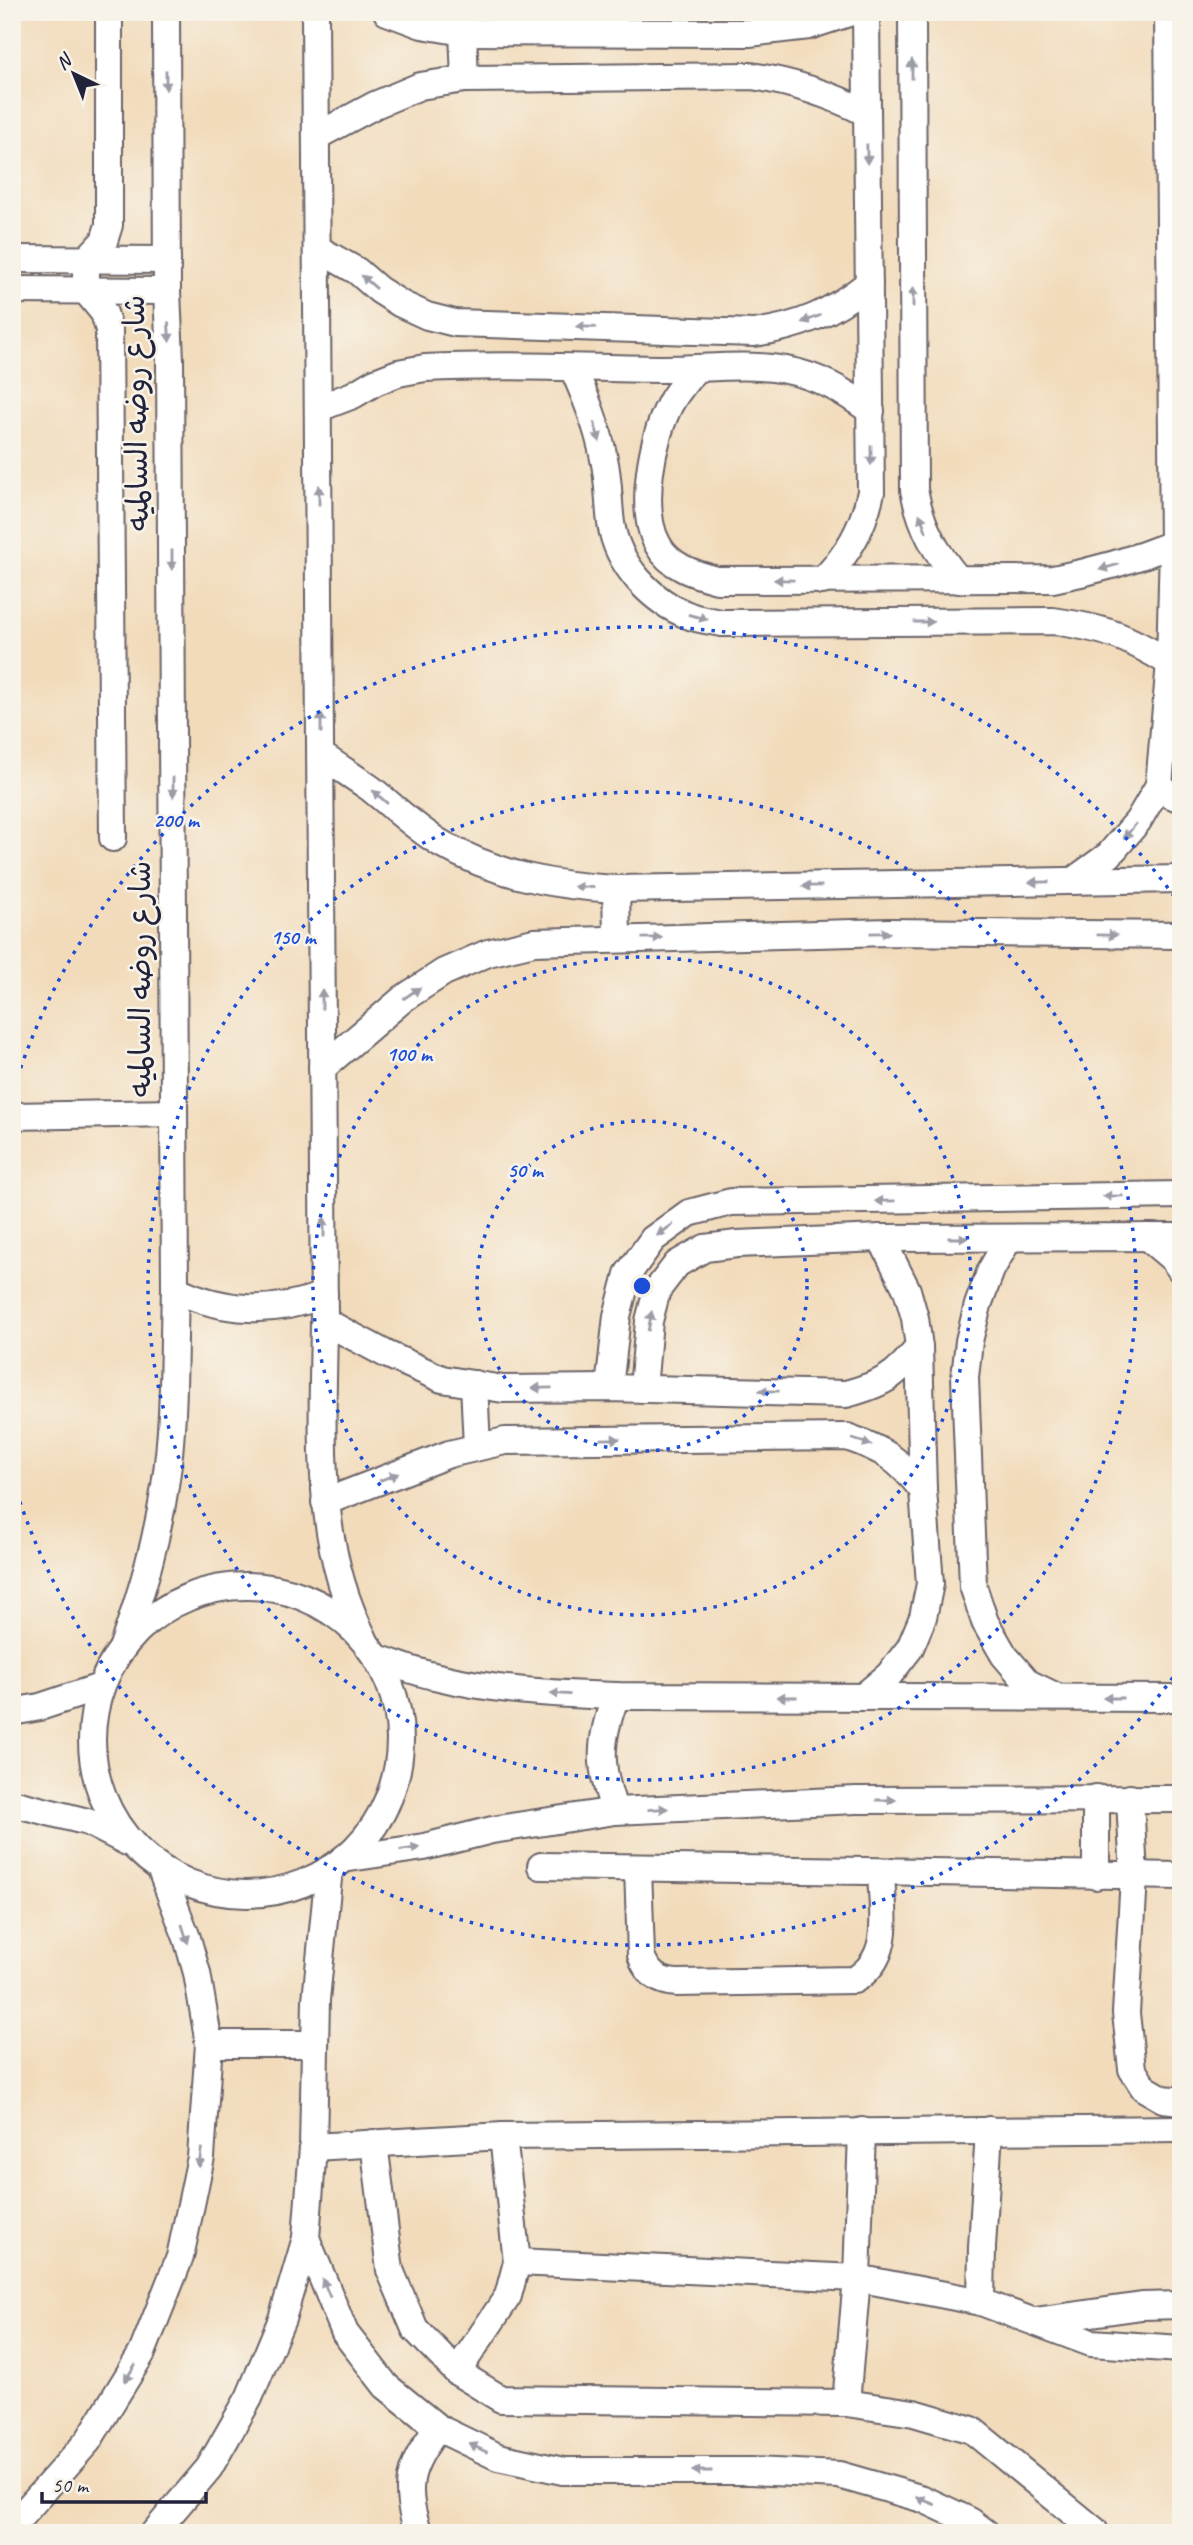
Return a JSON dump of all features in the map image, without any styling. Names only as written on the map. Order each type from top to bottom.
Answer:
[{"type":"street","points":[[109,12],[109,225],[104,241],[86,260],[86,291],[104,313],[109,330],[113,838]]},
{"type":"street","name":"شارع روضه السالميه","points":[[123,1646],[149,1566],[166,1483],[175,1289],[166,12]]},
{"type":"street","points":[[315,12],[325,1502],[340,1578],[352,1615],[371,1648],[393,1691],[400,1728],[398,1765],[388,1800],[369,1832],[336,1864],[298,1885],[263,1893],[228,1893],[194,1885],[161,1870],[131,1843],[107,1809],[94,1769],[92,1728],[100,1687],[123,1646],[156,1614],[196,1593],[242,1585],[288,1590],[330,1609],[371,1648],[432,1676],[491,1687],[616,1696],[1058,1698],[1178,1694]]},
{"type":"street","points":[[387,12],[422,25],[463,32],[749,33],[809,26],[852,12]]},
{"type":"street","points":[[822,581],[841,561],[855,540],[866,517],[871,492],[866,12]]},
{"type":"street","points":[[912,12],[914,490],[918,513],[928,537],[959,580]]},
{"type":"street","points":[[1073,881],[1109,855],[1138,821],[1170,792],[1174,207],[1168,12]]},
{"type":"street","points":[[463,32],[464,79]]},
{"type":"street","points":[[317,136],[375,105],[420,86],[464,79],[751,76],[811,88],[867,113]]},
{"type":"street","points":[[318,249],[357,271],[401,304],[427,316],[455,323],[754,332],[786,328],[816,318],[844,303],[869,283]]},
{"type":"street","points":[[12,259],[167,260]]},
{"type":"street","points":[[12,290],[167,291]]},
{"type":"street","points":[[753,367],[754,332]]},
{"type":"street","points":[[319,408],[398,373],[425,368],[753,367],[785,370],[814,377],[844,391],[871,411]]},
{"type":"street","points":[[573,368],[597,430],[609,488],[611,525],[622,556],[639,582],[663,603],[691,617],[722,623],[1053,621],[1095,627],[1125,638],[1170,663]]},
{"type":"street","points":[[695,369],[670,403],[657,433],[649,494],[650,524],[659,547],[675,564],[693,574],[717,580],[1053,579],[1094,572],[1134,560],[1172,544]]},
{"type":"street","points":[[871,492],[885,497],[900,497],[914,490]]},
{"type":"street","points":[[1053,579],[1053,621]]},
{"type":"street","points":[[321,755],[371,789],[405,819],[443,844],[483,864],[526,878],[571,886],[616,889],[1181,879]]},
{"type":"street","points":[[616,889],[617,939]]},
{"type":"street","points":[[323,1069],[404,998],[444,972],[488,953],[534,942],[889,932],[1181,935]]},
{"type":"street","points":[[12,1116],[173,1113]]},
{"type":"street","points":[[609,1388],[617,1316],[628,1274],[653,1239],[689,1213],[730,1202],[1181,1195]]},
{"type":"street","points":[[1147,1237],[1173,1259],[1181,1270]]},
{"type":"street","points":[[643,1389],[649,1321],[657,1290],[677,1264],[705,1248],[737,1244],[881,1238],[1181,1237]]},
{"type":"street","points":[[832,1697],[863,1697],[889,1675],[914,1638],[923,1617],[930,1584],[923,1490],[919,1347],[915,1318],[906,1290],[881,1238]]},
{"type":"street","points":[[1009,1238],[991,1270],[978,1305],[966,1365],[974,1587],[985,1622],[1004,1655],[1028,1683],[1058,1698]]},
{"type":"street","points":[[175,1289],[216,1304],[260,1309],[303,1303],[324,1308],[386,1354],[442,1379],[503,1389],[816,1391],[846,1394],[875,1386],[900,1370],[919,1347]]},
{"type":"street","points":[[474,1384],[477,1447]]},
{"type":"street","points":[[815,1436],[816,1391]]},
{"type":"street","points":[[325,1502],[449,1454],[505,1441],[847,1437],[877,1447],[903,1466],[923,1490]]},
{"type":"street","points":[[930,1584],[974,1587]]},
{"type":"street","points":[[12,1712],[40,1707],[100,1687]]},
{"type":"street","points":[[615,1811],[605,1783],[601,1753],[605,1724],[616,1696]]},
{"type":"street","points":[[1096,1798],[1096,1876]]},
{"type":"street","points":[[1130,1798],[1134,1877],[1126,2013],[1132,2069],[1144,2088],[1163,2099],[1181,2101]]},
{"type":"street","points":[[336,1864],[424,1847],[492,1830],[615,1811],[856,1800],[1181,1799]]},
{"type":"street","points":[[12,1803],[88,1822],[131,1843]]},
{"type":"street","points":[[154,2533],[209,2468],[249,2398],[282,2319],[306,2238],[313,2147],[314,2044],[319,1956],[336,1864]]},
{"type":"street","points":[[541,1866],[1181,1876]]},
{"type":"street","points":[[638,1868],[641,1955],[654,1977],[668,1983],[854,1980],[876,1961],[882,1943],[881,1872]]},
{"type":"street","points":[[12,2526],[88,2441],[142,2353],[180,2257],[201,2157],[209,2044],[204,2008],[190,1949],[161,1870]]},
{"type":"street","points":[[209,2044],[314,2044]]},
{"type":"street","points":[[313,2147],[503,2137],[1181,2129]]},
{"type":"street","points":[[981,2302],[989,2130]]},
{"type":"street","points":[[846,2403],[857,2278],[862,2131]]},
{"type":"street","points":[[457,2372],[508,2296],[517,2262],[503,2137]]},
{"type":"street","points":[[374,2143],[390,2270],[415,2329],[457,2372],[501,2399],[846,2403],[914,2413],[972,2430],[1094,2530]]},
{"type":"street","points":[[306,2238],[345,2333],[386,2386],[438,2428],[498,2457],[563,2470],[751,2471],[839,2475],[923,2499],[970,2521],[986,2533]]},
{"type":"street","points":[[517,2262],[857,2278],[981,2302],[1091,2343],[1181,2349]]},
{"type":"street","points":[[1034,2321],[1142,2306],[1181,2305]]},
{"type":"street","points":[[419,2533],[411,2510],[410,2481],[419,2452],[438,2428]]}]
